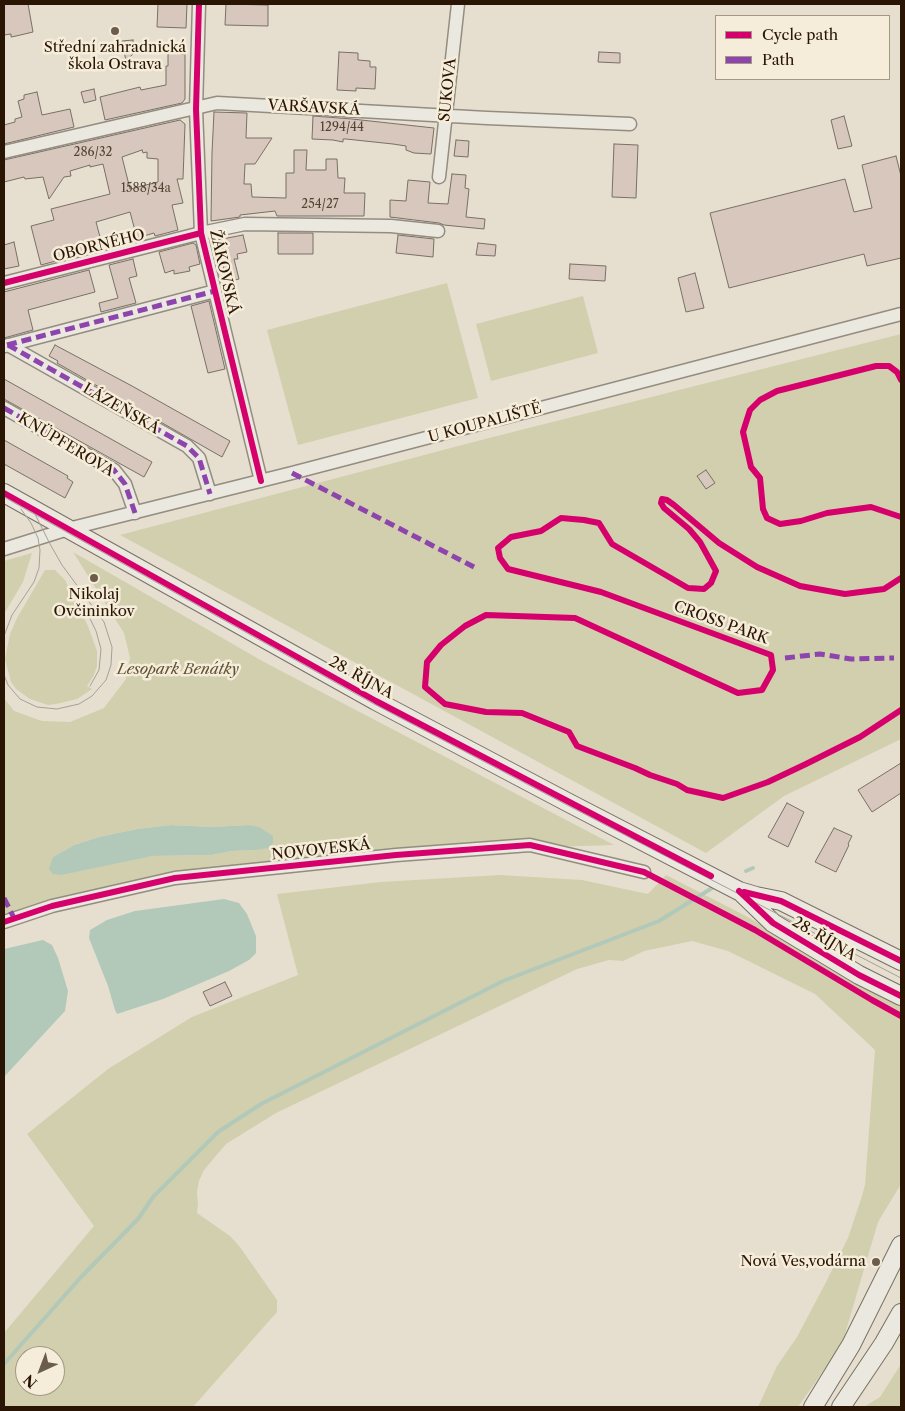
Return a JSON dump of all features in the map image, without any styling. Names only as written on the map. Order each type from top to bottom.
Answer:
[{"type":"main road","name":"28. ŘÍJNA","points":[[4,493],[384,706],[739,891],[781,901],[901,961]]},
{"type":"main road","name":"28. ŘÍJNA","points":[[739,891],[773,923],[859,975],[901,996]]},
{"type":"main road","points":[[813,1407],[852,1346],[901,1245]]},
{"type":"main road","points":[[841,1407],[884,1343],[901,1313]]},
{"type":"street","name":"ŽÁKOVSKÁ","points":[[199,4],[196,108],[200,233],[261,481]]},
{"type":"street","name":"SUKOVA","points":[[440,177],[458,4]]},
{"type":"street","name":"VARŠAVSKÁ","points":[[4,152],[217,102],[445,116],[630,124]]},
{"type":"street","name":"OBORNÉHO","points":[[4,284],[200,233],[245,224],[391,226],[438,231]]},
{"type":"street","name":"ŽÁKOVSKÁ","points":[[6,346],[215,291]]},
{"type":"street","name":"U KOUPALIŠTĚ","points":[[4,548],[68,529],[261,481],[901,314]]},
{"type":"street","name":"LÁZEŇSKÁ","points":[[6,346],[187,446],[199,458],[210,494]]},
{"type":"street","name":"KNÜPFEROVA","points":[[4,408],[114,470],[125,484],[134,513]]},
{"type":"street","name":"NOVOVESKÁ","points":[[4,922],[52,906],[175,878],[396,855],[530,845],[644,872]]},
{"type":"green space","points":[[447,283],[478,398],[298,445],[267,330]]},
{"type":"green space","points":[[583,296],[598,353],[491,381],[476,324]]},
{"type":"green space","points":[[901,334],[901,739],[784,796],[706,853],[120,535],[485,439]]},
{"type":"green space","name":"Lesopark Benátky","points":[[73,552],[264,662],[614,845],[393,852],[178,878],[4,914],[4,698],[14,711],[42,721],[70,722],[104,708],[126,679],[130,658],[124,633]],"holes":[[[171,825],[212,827],[248,825],[256,850],[231,851],[212,855],[152,856],[131,859],[53,857],[74,845],[99,837],[137,829]]]},
{"type":"green space","points":[[32,553],[23,582],[4,614],[4,561]]},
{"type":"green space","points":[[45,570],[55,570],[65,580],[88,626],[97,651],[97,666],[87,686],[92,689],[77,699],[48,705],[30,699],[16,689],[11,682],[5,659],[10,634],[17,618]]},
{"type":"green space","points":[[500,875],[582,880],[648,894],[666,875],[744,915],[901,1005],[901,1184],[878,1222],[842,1344],[798,1407],[758,1407],[777,1366],[797,1337],[848,1238],[862,1196],[865,1185],[875,1050],[815,994],[728,951],[692,941],[644,951],[623,961],[609,960],[577,969],[276,1113],[226,1144],[204,1170],[199,1181],[197,1213],[230,1236],[240,1247],[277,1300],[277,1312],[193,1407],[4,1407],[4,1333],[94,1226],[27,1134],[108,1069],[192,1017],[298,975],[277,894],[381,882]]},
{"type":"green space","points":[[901,1364],[901,1407],[864,1407],[880,1397]]},
{"type":"shaded area","points":[[171,825],[212,827],[248,825],[259,827],[273,836],[273,843],[268,848],[231,851],[212,855],[152,856],[61,875],[53,874],[49,869],[53,857],[74,845],[99,837],[137,829]]},
{"type":"shaded area","points":[[224,899],[239,903],[247,914],[256,936],[256,953],[249,960],[229,971],[163,999],[117,1014],[89,938],[90,930],[107,920],[135,911]]},
{"type":"shaded area","points":[[43,940],[52,945],[58,958],[68,991],[65,1011],[4,1077],[4,949]]},
{"type":"building","points":[[4,4],[28,4],[33,32],[11,37],[11,34],[4,35]]},
{"type":"building","points":[[158,4],[187,4],[186,28],[157,27]]},
{"type":"building","points":[[226,4],[268,5],[268,26],[225,25]]},
{"type":"building","points":[[133,40],[134,53],[126,61],[122,41]]},
{"type":"building","points":[[339,52],[358,53],[358,60],[370,61],[370,67],[376,67],[375,89],[337,90]]},
{"type":"building","points":[[599,52],[620,53],[620,63],[598,62]]},
{"type":"building","points":[[168,53],[185,54],[185,99],[182,103],[105,120],[100,97],[140,87],[141,90],[166,85]]},
{"type":"building","points":[[94,89],[96,100],[84,103],[81,92]]},
{"type":"building","points":[[37,92],[42,115],[70,109],[74,127],[4,144],[4,125],[15,122],[15,119],[22,117],[18,101],[24,99],[24,95]]},
{"type":"building","points":[[214,112],[247,113],[246,138],[272,138],[255,164],[245,164],[244,184],[251,184],[252,197],[286,198],[286,173],[294,173],[294,150],[307,150],[306,170],[326,170],[326,159],[337,159],[338,178],[345,178],[344,193],[365,193],[364,216],[277,216],[275,211],[211,221]]},
{"type":"building","points":[[313,116],[434,128],[431,154],[414,153],[406,150],[406,146],[393,144],[346,139],[343,139],[343,142],[312,139]]},
{"type":"building","points":[[844,116],[852,146],[838,149],[831,120]]},
{"type":"building","points":[[180,120],[185,124],[183,179],[177,179],[183,203],[172,205],[178,230],[155,236],[154,233],[137,238],[130,212],[96,222],[103,248],[41,265],[31,226],[54,220],[51,209],[110,194],[103,164],[90,167],[90,165],[70,171],[71,176],[64,177],[49,199],[43,177],[25,179],[24,177],[4,182],[4,160]],"holes":[[[142,150],[143,153],[147,152],[147,158],[158,159],[158,182],[130,189],[122,157]]]},
{"type":"building","points":[[456,140],[469,141],[468,157],[454,156]]},
{"type":"building","points":[[614,144],[638,145],[636,198],[612,197]]},
{"type":"building","points":[[896,156],[901,176],[901,258],[867,266],[864,254],[729,288],[710,213],[845,179],[854,212],[872,208],[862,165]]},
{"type":"building","points":[[452,174],[466,175],[465,188],[469,189],[466,217],[485,219],[484,229],[390,217],[390,200],[406,201],[408,180],[430,182],[428,203],[448,204]]},
{"type":"building","points":[[278,233],[313,233],[313,254],[278,254]]},
{"type":"building","points":[[243,235],[247,252],[237,254],[238,259],[234,259],[239,279],[227,282],[217,240]]},
{"type":"building","points":[[398,235],[434,239],[433,257],[396,253]]},
{"type":"building","points":[[14,242],[19,266],[4,269],[4,245]]},
{"type":"building","points":[[193,243],[196,245],[200,264],[189,267],[190,271],[174,274],[174,270],[165,273],[159,252]]},
{"type":"building","points":[[478,243],[496,245],[495,256],[476,255]]},
{"type":"building","points":[[133,259],[137,276],[129,278],[136,303],[101,312],[99,303],[118,298],[109,265]]},
{"type":"building","points":[[570,264],[606,266],[605,281],[569,279]]},
{"type":"building","points":[[89,270],[95,292],[28,310],[33,330],[4,338],[4,292]]},
{"type":"building","points":[[695,273],[704,308],[686,312],[678,278]]},
{"type":"building","points":[[209,301],[225,369],[208,373],[191,306]]},
{"type":"building","points":[[55,345],[230,441],[222,457],[57,363],[58,361],[49,356]]},
{"type":"building","points":[[4,379],[152,462],[144,477],[4,399]]},
{"type":"building","points":[[4,440],[68,476],[67,478],[73,482],[65,498],[4,464]]},
{"type":"building","points":[[706,470],[715,483],[706,489],[697,476]]},
{"type":"building","points":[[901,763],[901,793],[872,812],[858,790]]},
{"type":"building","points":[[787,803],[804,812],[788,847],[768,837]]},
{"type":"building","points":[[834,828],[852,836],[836,872],[815,862]]},
{"type":"building","points":[[225,982],[232,996],[210,1006],[203,992]]},
{"type":"waterway","points":[[746,871],[753,868]]},
{"type":"waterway","points":[[4,1364],[82,1276],[138,1219],[153,1197],[218,1132],[261,1104],[503,981],[659,921],[717,885]]},
{"type":"tram line","points":[[4,497],[374,704],[901,978]]},
{"type":"tram line","points":[[4,636],[12,615],[34,582],[39,568],[40,550],[38,538],[31,523],[21,509]]},
{"type":"tram line","points":[[4,675],[8,685],[20,699],[37,707],[57,709],[79,704],[92,696],[106,680],[111,665],[112,647],[104,622],[62,565],[35,514]]},
{"type":"tram line","points":[[78,594],[96,631],[101,649],[99,670],[90,686]]},
{"type":"marked path","points":[[7,345],[215,291]]},
{"type":"marked path","points":[[8,345],[187,446],[199,458],[210,494]]},
{"type":"marked path","points":[[4,408],[114,470],[125,484],[135,513]]},
{"type":"marked path","points":[[292,473],[474,567]]},
{"type":"marked path","points":[[785,658],[820,654],[851,659],[894,658]]},
{"type":"marked path","points":[[4,898],[14,918]]},
{"type":"cycle path","points":[[199,4],[196,109],[201,233],[261,481]]},
{"type":"cycle path","points":[[4,283],[201,233]]},
{"type":"cycle path","points":[[901,380],[897,372],[889,366],[876,366],[777,391],[760,400],[750,410],[743,432],[751,467],[760,478],[763,509],[767,518],[780,524],[801,521],[827,513],[871,507],[901,517]]},
{"type":"cycle path","points":[[4,493],[376,701],[711,876]]},
{"type":"cycle path","name":"CROSS PARK","points":[[901,578],[884,589],[845,594],[800,586],[757,567],[719,543],[674,505],[662,499],[661,503],[664,508],[689,529],[700,542],[716,571],[711,583],[704,589],[688,588],[612,544],[599,523],[561,518],[541,531],[511,537],[498,548],[500,558],[508,569],[601,592],[771,655],[773,670],[762,690],[738,693],[575,618],[486,615],[465,626],[441,645],[427,662],[425,687],[445,704],[486,712],[522,713],[569,732],[577,746],[677,784],[687,790],[723,798],[768,782],[806,764],[860,737],[901,710]]},
{"type":"cycle path","points":[[4,922],[52,906],[175,878],[396,855],[530,845],[644,872],[755,930],[901,1016]]},
{"type":"cycle path","points":[[739,891],[773,923],[859,975],[901,996]]},
{"type":"cycle path","points":[[744,892],[781,901],[901,961]]},
{"type":"place","name":"Střední zahradnická škola Ostrava","points":[[115,31]]},
{"type":"place","name":"Nikolaj Ovčininkov","points":[[94,578]]},
{"type":"place","name":"Nová Ves,vodárna","points":[[876,1262]]}]
